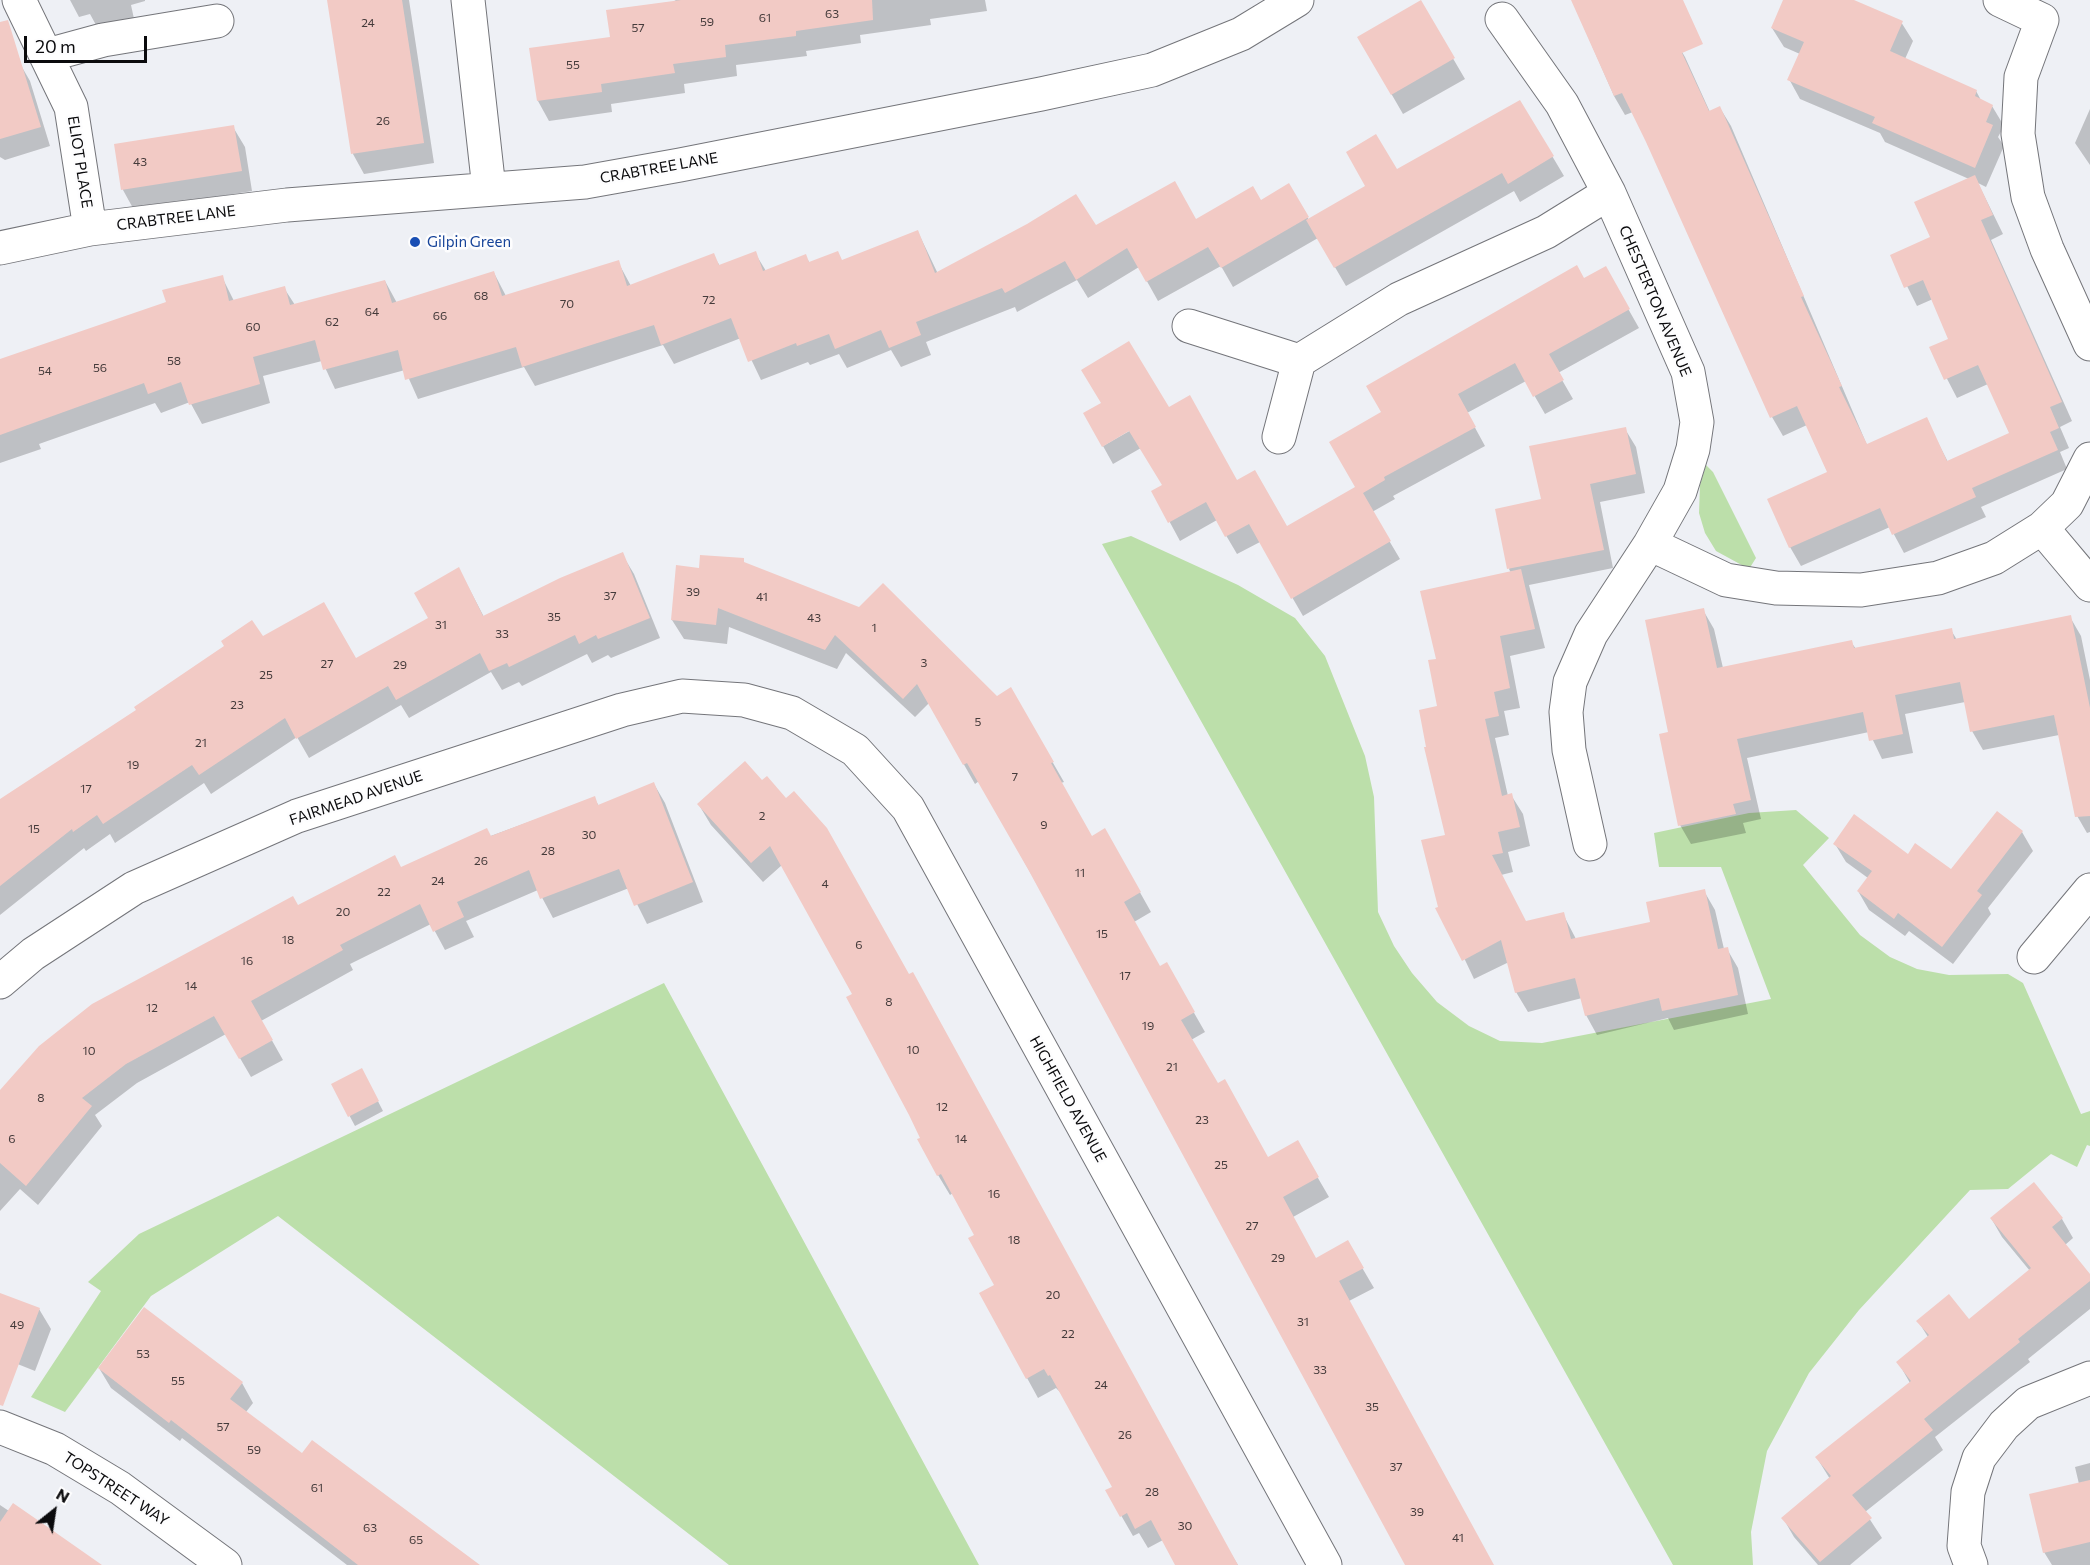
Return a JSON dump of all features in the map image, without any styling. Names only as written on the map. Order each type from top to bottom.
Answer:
[{"type":"street","name":"ELIOT PLACE","points":[[20,0],[72,107],[90,229]]},
{"type":"street","points":[[468,0],[489,189]]},
{"type":"street","name":"CRABTREE LANE","points":[[0,248],[90,229],[286,205],[585,182],[680,165],[1152,70],[1241,34],[1298,0]]},
{"type":"street","points":[[2000,0],[2047,10],[2021,77],[2018,134],[2028,197],[2047,249],[2090,344]]},
{"type":"street","name":"CHESTERTON AVENUE","points":[[1502,19],[1562,104],[1609,193],[1688,372],[1697,422],[1694,449],[1680,491],[1650,544],[1591,634],[1570,682],[1566,712],[1569,750],[1590,844]]},
{"type":"street","points":[[48,55],[103,40],[217,21]]},
{"type":"street","points":[[1279,436],[1299,361],[1399,299],[1546,232],[1609,193]]},
{"type":"street","points":[[1189,326],[1299,361]]},
{"type":"street","points":[[1650,544],[1726,580],[1776,588],[1861,590],[1938,578],[1994,558],[2042,528],[2067,504],[2090,459]]},
{"type":"street","points":[[2042,528],[2090,585]]},
{"type":"street","name":"FAIRMEAD AVENUE","points":[[0,982],[33,954],[134,888],[297,816],[622,710],[682,696],[744,700]]},
{"type":"street","name":"HIGHFIELD AVENUE","points":[[744,700],[792,714],[855,750],[908,808],[1325,1565]]},
{"type":"street","points":[[2034,957],[2090,890]]},
{"type":"street","points":[[1971,1565],[1964,1545],[1968,1492],[1979,1458],[2004,1425],[2028,1403],[2090,1378]]},
{"type":"street","name":"TOPSTREET WAY","points":[[0,1427],[54,1449],[120,1488],[225,1565]]},
{"type":"green space","points":[[1706,465],[1713,472],[1756,558],[1749,569],[1716,551],[1705,533],[1699,513],[1700,485]]},
{"type":"green space","points":[[1131,536],[1238,585],[1295,618],[1325,656],[1365,756],[1374,797],[1378,912],[1394,946],[1412,973],[1437,1002],[1469,1026],[1500,1041],[1542,1043],[1771,999],[1721,867],[1659,867],[1654,833],[1749,813],[1796,810],[1829,838],[1803,865],[1860,935],[1890,957],[1917,969],[1949,975],[2008,974],[2023,983],[2081,1114],[2090,1111],[2090,1146],[2087,1145],[2077,1167],[2051,1154],[2008,1189],[1970,1190],[1859,1310],[1809,1373],[1767,1451],[1751,1532],[1753,1565],[1673,1565],[1102,544]]},
{"type":"green space","points":[[664,983],[979,1565],[729,1565],[278,1216],[151,1296],[65,1412],[31,1397],[101,1291],[88,1282],[139,1234]]},
{"type":"building","points":[[327,0],[402,0],[424,143],[351,154]]},
{"type":"building","points":[[681,0],[872,0],[873,20],[796,31],[796,36],[725,45],[726,57],[673,64],[675,73],[601,84],[602,92],[537,101],[529,48],[610,37],[606,10]]},
{"type":"building","points":[[1421,0],[1455,58],[1391,95],[1357,37]]},
{"type":"building","points":[[1571,0],[1683,0],[1703,44],[1682,53],[1709,111],[1720,106],[1804,296],[1801,297],[1842,386],[1839,387],[1867,444],[1927,417],[1947,461],[2009,433],[1978,365],[1944,380],[1929,347],[1948,339],[1923,280],[1904,288],[1890,255],[1930,237],[1914,202],[1975,175],[1993,215],[1981,220],[2062,402],[2050,407],[2059,428],[2050,432],[2058,450],[1972,488],[1976,497],[1892,535],[1880,508],[1789,548],[1767,499],[1827,472],[1797,406],[1770,418],[1646,142],[1622,93],[1614,96]]},
{"type":"building","points":[[1783,0],[1854,0],[1903,21],[1890,51],[1977,90],[1975,96],[1993,105],[1986,122],[1993,125],[1975,168],[1872,123],[1875,117],[1787,80],[1804,42],[1771,28]]},
{"type":"building","points":[[8,20],[41,127],[0,139],[0,22]]},
{"type":"building","points":[[1520,100],[1554,156],[1508,184],[1502,173],[1334,268],[1306,220],[1365,186],[1346,152],[1376,134],[1397,169]]},
{"type":"building","points":[[234,125],[242,171],[121,190],[114,144]]},
{"type":"building","points":[[1175,181],[1196,219],[1253,186],[1261,200],[1289,183],[1309,217],[1221,268],[1208,247],[1146,282],[1127,248],[1076,280],[1065,261],[1005,293],[1002,288],[916,322],[921,335],[889,348],[881,330],[835,349],[829,334],[797,346],[796,343],[748,362],[731,318],[661,345],[654,325],[522,367],[516,347],[405,380],[398,350],[323,370],[315,340],[253,357],[260,384],[189,405],[181,382],[148,394],[144,383],[0,435],[0,359],[166,302],[162,290],[223,275],[229,301],[285,286],[290,305],[385,280],[392,303],[494,271],[502,296],[619,260],[627,286],[714,253],[719,265],[756,251],[763,271],[806,254],[809,262],[838,251],[842,260],[918,230],[935,273],[1027,224],[1076,194],[1096,225]]},
{"type":"building","points":[[1577,265],[1584,278],[1606,266],[1630,309],[1549,354],[1564,380],[1533,397],[1515,363],[1458,394],[1476,427],[1384,477],[1385,480],[1363,493],[1391,541],[1291,599],[1249,524],[1225,537],[1206,502],[1168,523],[1151,491],[1162,485],[1129,431],[1102,447],[1083,413],[1101,403],[1081,370],[1129,341],[1169,407],[1190,395],[1237,480],[1255,470],[1287,526],[1355,487],[1329,442],[1381,412],[1366,386]]},
{"type":"building","points":[[1626,427],[1636,474],[1590,484],[1604,550],[1507,569],[1495,509],[1541,499],[1529,446]]},
{"type":"building","points":[[623,552],[650,618],[598,639],[596,635],[579,644],[575,635],[509,667],[507,663],[489,671],[480,653],[396,700],[388,686],[296,739],[285,718],[199,775],[192,765],[103,824],[97,815],[73,832],[72,829],[0,886],[0,799],[136,710],[134,707],[224,646],[221,641],[252,620],[263,636],[324,602],[356,658],[428,618],[414,593],[459,567],[483,616],[560,578]]},
{"type":"building","points":[[700,555],[744,558],[744,562],[859,607],[883,583],[997,696],[1011,687],[1054,762],[1051,763],[1092,836],[1105,828],[1141,892],[1124,902],[1160,966],[1167,962],[1195,1012],[1181,1020],[1218,1083],[1225,1079],[1268,1157],[1298,1140],[1319,1177],[1283,1197],[1316,1258],[1348,1240],[1364,1268],[1339,1281],[1494,1565],[1405,1565],[1029,871],[967,763],[963,765],[917,684],[903,699],[835,635],[825,650],[718,608],[716,625],[671,620],[676,565],[699,568]]},
{"type":"building","points":[[1521,569],[1535,629],[1500,636],[1510,688],[1494,692],[1499,716],[1485,719],[1502,796],[1512,793],[1520,827],[1498,832],[1503,853],[1492,855],[1526,921],[1564,912],[1571,939],[1650,922],[1646,902],[1705,889],[1718,949],[1728,947],[1738,995],[1662,1011],[1659,998],[1585,1016],[1575,978],[1515,993],[1501,940],[1462,961],[1435,908],[1438,907],[1421,840],[1445,835],[1424,747],[1426,747],[1419,710],[1437,706],[1428,660],[1436,659],[1420,591]]},
{"type":"building","points":[[1704,608],[1717,668],[1852,640],[1854,648],[1952,628],[1954,639],[2071,615],[2090,708],[2090,816],[2075,817],[2054,715],[1970,732],[1960,682],[1895,695],[1903,734],[1869,741],[1863,712],[1737,739],[1751,800],[1733,804],[1736,814],[1678,826],[1659,734],[1668,732],[1645,620]]},
{"type":"building","points":[[745,761],[762,780],[767,776],[786,798],[794,791],[827,828],[909,974],[913,972],[1238,1565],[1175,1565],[1151,1520],[1135,1529],[1127,1513],[1120,1517],[1105,1490],[1112,1487],[1050,1375],[1048,1376],[1044,1369],[1026,1379],[979,1293],[994,1285],[968,1238],[974,1235],[941,1174],[937,1176],[917,1139],[920,1138],[909,1115],[846,997],[852,994],[770,846],[751,863],[697,804]]},
{"type":"building","points":[[654,782],[693,882],[634,906],[619,869],[540,899],[529,870],[457,902],[464,917],[433,932],[420,904],[340,945],[343,950],[251,1001],[273,1040],[239,1059],[214,1016],[126,1064],[82,1098],[92,1106],[26,1186],[0,1163],[0,1090],[39,1046],[92,1004],[293,896],[298,905],[395,855],[401,867],[487,828],[491,836],[595,796],[598,805]]},
{"type":"building","points":[[1997,811],[2023,831],[1977,891],[1982,895],[1942,947],[1898,913],[1894,919],[1857,891],[1872,871],[1833,844],[1854,814],[1908,854],[1915,843],[1951,869]]},
{"type":"building","points":[[362,1068],[379,1101],[348,1117],[331,1084]]},
{"type":"building","points":[[2034,1182],[2063,1218],[2052,1227],[2090,1274],[2090,1281],[2018,1339],[2020,1342],[1924,1419],[1933,1430],[1852,1495],[1872,1518],[1820,1562],[1781,1518],[1831,1476],[1815,1457],[1911,1381],[1896,1362],[1929,1335],[1916,1321],[1949,1294],[1969,1319],[2031,1268],[1990,1218]]},
{"type":"building","points":[[0,1293],[40,1308],[3,1406],[0,1405]]},
{"type":"building","points":[[144,1307],[243,1382],[230,1399],[302,1453],[312,1440],[480,1565],[358,1565],[171,1420],[169,1423],[98,1368]]},
{"type":"building","points":[[2090,1480],[2090,1542],[2043,1553],[2029,1494]]},
{"type":"building","points":[[13,1503],[102,1565],[0,1565],[0,1522]]},
{"type":"place","name":"Gilpin Green","points":[[415,242]]}]
